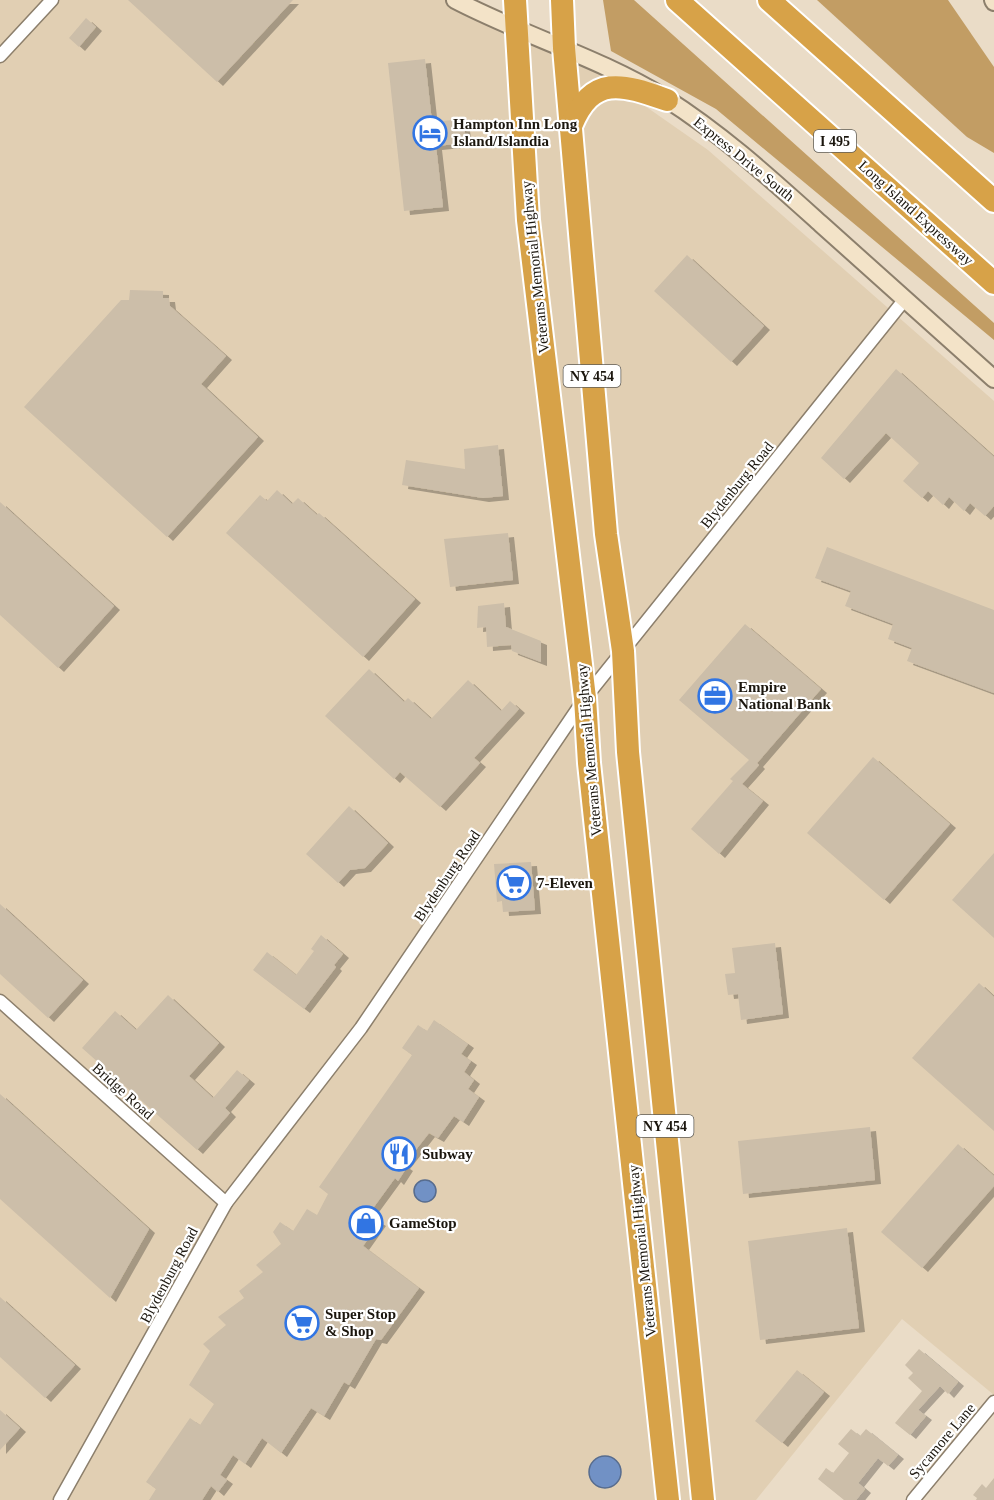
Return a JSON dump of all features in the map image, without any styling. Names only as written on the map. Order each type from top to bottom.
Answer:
[{"type":"highway","name":"Veterans Memorial Highway","points":[[515,0],[528,220],[585,698],[589,763],[668,1500]]},
{"type":"highway","name":"NY 454","points":[[562,0],[564,48],[606,534],[623,651],[628,752],[703,1500]]},
{"type":"highway","name":"Long Island Expressway","points":[[677,0],[994,283]]},
{"type":"highway","points":[[769,0],[994,201]]},
{"type":"highway","points":[[571,126],[580,105],[599,89],[624,86],[667,100]]},
{"type":"main road","name":"Express Drive South","points":[[454,0],[516,30],[564,48],[628,77],[667,100],[733,147],[994,379]]},
{"type":"street","points":[[0,56],[52,0]]},
{"type":"street","name":"Blydenburg Road","points":[[60,1500],[226,1203],[361,1028],[585,698],[905,299]]},
{"type":"street","name":"Bridge Road","points":[[0,1001],[226,1203]]},
{"type":"street","name":"Sycamore Lane","points":[[913,1500],[994,1402]]},
{"type":"shaded area","points":[[0,0],[450,0],[592,69],[708,150],[994,401],[994,1395],[902,1319],[756,1500],[0,1500]]},
{"type":"shaded area","points":[[603,0],[634,0],[994,323],[994,340],[716,109],[611,51]]},
{"type":"shaded area","points":[[817,0],[948,0],[994,67],[994,153],[967,137]]},
{"type":"water","points":[[425,1180],[433,1183],[436,1191],[433,1199],[425,1202],[417,1199],[414,1191],[417,1183]]},
{"type":"water","points":[[605,1456],[617,1460],[621,1472],[617,1484],[605,1488],[593,1484],[589,1472],[593,1460]]},
{"type":"building","points":[[128,0],[293,0],[217,82]]},
{"type":"building","points":[[86,18],[96,27],[79,47],[69,38]]},
{"type":"building","name":"Hampton Inn Long Island/Islandia","points":[[425,59],[432,122],[463,119],[466,143],[436,146],[443,207],[404,211],[388,63]]},
{"type":"building","points":[[687,255],[764,326],[731,362],[654,291]]},
{"type":"building","points":[[130,290],[163,291],[163,298],[169,298],[170,306],[226,356],[201,384],[258,437],[167,537],[24,407],[121,300],[129,300]]},
{"type":"building","points":[[896,369],[994,457],[994,506],[985,516],[970,503],[964,511],[949,497],[943,505],[928,491],[922,498],[903,481],[919,463],[886,433],[844,479],[821,458]]},
{"type":"building","points":[[498,445],[503,496],[483,498],[402,485],[406,460],[465,469],[464,449]]},
{"type":"building","points":[[277,490],[292,504],[298,498],[317,515],[319,513],[415,599],[363,657],[226,533],[260,495],[267,501]]},
{"type":"building","points":[[0,502],[114,606],[58,668],[0,615]]},
{"type":"building","points":[[508,533],[513,580],[450,587],[444,539]]},
{"type":"building","points":[[827,547],[994,610],[994,693],[907,661],[912,648],[888,639],[893,624],[845,606],[851,591],[815,578]]},
{"type":"building","points":[[504,603],[506,627],[541,641],[541,662],[512,651],[511,645],[487,647],[486,627],[477,628],[478,606]]},
{"type":"building","name":"Empire National Bank","points":[[745,624],[821,689],[757,763],[759,765],[742,784],[763,801],[719,854],[691,829],[733,781],[730,779],[749,760],[679,700]]},
{"type":"building","points":[[369,669],[404,702],[408,698],[431,719],[468,680],[501,711],[510,701],[519,709],[474,758],[480,763],[440,807],[400,772],[394,779],[325,716]]},
{"type":"building","points":[[873,757],[950,824],[884,900],[807,833]]},
{"type":"building","points":[[349,806],[388,843],[365,868],[350,870],[338,883],[306,854]]},
{"type":"building","points":[[994,853],[994,938],[952,900]]},
{"type":"building","name":"7-Eleven","points":[[531,862],[535,910],[503,912],[502,901],[497,902],[494,864]]},
{"type":"building","points":[[0,904],[83,980],[48,1018],[0,974]]},
{"type":"building","points":[[321,935],[343,954],[334,965],[336,967],[304,1009],[253,970],[267,952],[296,975],[314,951],[311,949]]},
{"type":"building","points":[[775,943],[783,1014],[741,1020],[738,994],[728,995],[725,974],[735,973],[732,948]]},
{"type":"building","points":[[979,983],[994,997],[994,1131],[912,1058]]},
{"type":"building","points":[[168,995],[219,1043],[189,1076],[213,1098],[237,1070],[249,1080],[225,1108],[230,1113],[197,1150],[82,1048],[115,1011],[136,1030]]},
{"type":"building","points":[[434,1020],[468,1044],[461,1054],[471,1061],[464,1072],[474,1080],[468,1089],[479,1097],[463,1122],[454,1116],[438,1138],[429,1133],[404,1165],[407,1167],[398,1181],[395,1178],[368,1215],[380,1222],[363,1246],[419,1288],[381,1340],[376,1339],[349,1385],[344,1382],[324,1416],[311,1408],[281,1453],[262,1438],[245,1464],[233,1455],[220,1475],[227,1480],[218,1492],[211,1486],[202,1500],[149,1500],[156,1489],[146,1482],[190,1418],[200,1425],[214,1404],[189,1385],[210,1351],[203,1344],[226,1325],[218,1317],[244,1298],[239,1291],[263,1272],[256,1265],[281,1244],[273,1232],[280,1222],[293,1231],[307,1209],[317,1215],[328,1194],[319,1187],[412,1055],[402,1048],[418,1025],[427,1031]]},
{"type":"building","points":[[0,1094],[149,1229],[110,1298],[0,1199]]},
{"type":"building","points":[[870,1127],[875,1180],[743,1194],[738,1141]]},
{"type":"building","points":[[958,1144],[994,1176],[994,1186],[922,1268],[881,1232]]},
{"type":"building","points":[[847,1228],[859,1328],[760,1340],[748,1241]]},
{"type":"building","points":[[0,1297],[75,1365],[45,1398],[0,1357]]},
{"type":"building","points":[[919,1349],[958,1382],[948,1394],[940,1386],[918,1410],[926,1416],[910,1435],[895,1423],[922,1391],[908,1378],[913,1373],[905,1365]]},
{"type":"building","points":[[797,1370],[824,1392],[782,1443],[755,1421]]},
{"type":"building","points":[[0,1410],[20,1428],[0,1450]]},
{"type":"building","points":[[851,1429],[860,1436],[866,1429],[898,1455],[888,1466],[878,1458],[858,1483],[865,1489],[856,1500],[844,1500],[818,1479],[826,1468],[833,1473],[849,1453],[838,1444]]},
{"type":"building","points":[[994,1478],[994,1500],[976,1500],[977,1498],[973,1495],[982,1484],[986,1488]]},
{"type":"place","name":"Hampton Inn Long Island/Islandia","points":[[430,133]]},
{"type":"place","name":"Empire National Bank","points":[[715,696]]},
{"type":"place","name":"7-Eleven","points":[[514,883]]},
{"type":"place","name":"Subway","points":[[399,1154]]},
{"type":"place","name":"GameStop","points":[[366,1223]]},
{"type":"place","name":"Super Stop & Shop","points":[[302,1323]]}]
